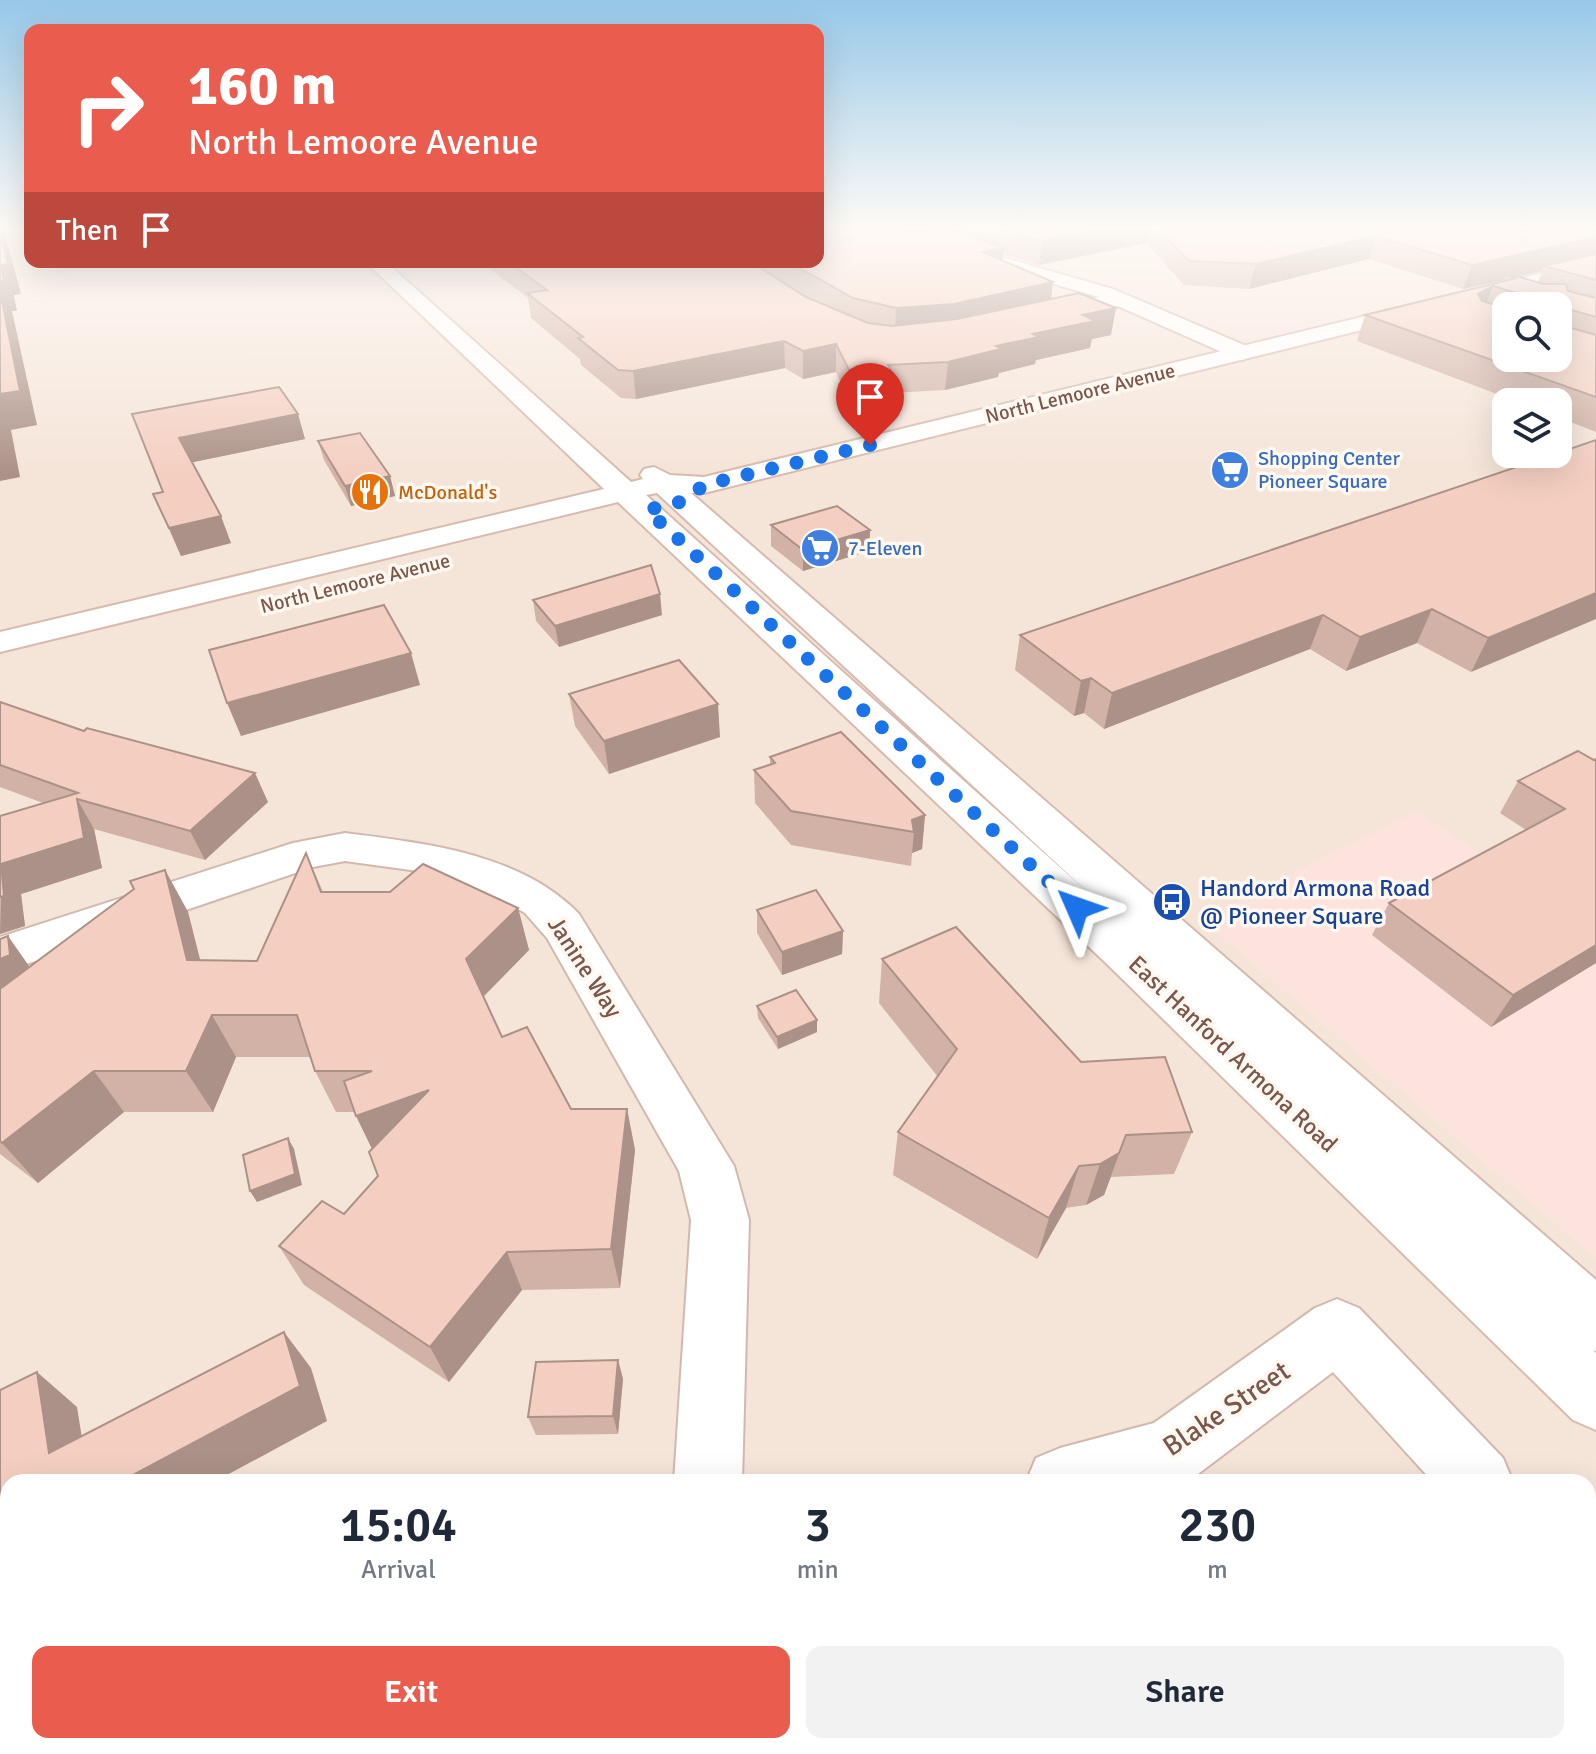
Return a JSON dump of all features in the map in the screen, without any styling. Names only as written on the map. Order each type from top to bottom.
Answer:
[{"type":"main road","points":[[429,312],[540,415],[660,491]]},
{"type":"main road","points":[[464,312],[478,325]]},
{"type":"main road","points":[[1018,321],[1060,312]]},
{"type":"main road","points":[[1149,312],[1243,353]]},
{"type":"main road","name":"North Lemoore Avenue","points":[[0,672],[298,584],[660,491],[1412,312]]},
{"type":"main road","points":[[540,415],[575,409]]},
{"type":"main road","name":"East Hanford Armona Road","points":[[660,491],[1596,1321]]},
{"type":"main road","name":"East Hanford Armona Road","points":[[660,491],[1122,950],[1596,1397]]},
{"type":"main road","name":"North Lemoore Avenue","points":[[0,642],[298,584]]},
{"type":"main road","name":"Janine Way","points":[[0,955],[308,853],[345,847],[422,857],[515,887],[541,902],[563,926],[706,1166],[720,1220],[708,1474]]},
{"type":"main road","name":"Blake Street","points":[[1090,1474],[1170,1453],[1337,1330],[1472,1474]]},
{"type":"shaded area","points":[[0,312],[1492,312],[1492,372],[1572,372],[1572,312],[1596,312],[1596,1474],[0,1474]]},
{"type":"shaded area","points":[[1417,811],[1596,931],[1596,1259],[1200,919]]},
{"type":"building","points":[[0,312],[4,312],[20,391],[0,394]]},
{"type":"building","points":[[551,312],[841,312],[868,323],[892,326],[991,312],[1098,312],[1083,315],[1095,321],[1033,334],[1039,337],[996,346],[1001,349],[948,362],[888,365],[891,370],[850,372],[836,344],[803,351],[784,341],[633,371],[618,370],[578,338],[583,337]]},
{"type":"building","points":[[1378,312],[1492,312],[1492,360],[1365,315]]},
{"type":"building","points":[[1578,312],[1596,312],[1596,317]]},
{"type":"building","points":[[1572,328],[1596,335],[1596,397],[1526,372],[1572,372]]},
{"type":"building","points":[[279,387],[298,414],[179,438],[221,516],[169,528],[153,494],[163,492],[132,414]]},
{"type":"building","points":[[360,433],[390,476],[345,486],[318,441]]},
{"type":"building","points":[[1596,440],[1596,593],[1488,638],[1432,609],[1360,637],[1323,615],[1112,693],[1091,678],[1081,681],[1020,635],[1514,468],[1572,468],[1572,448]]},
{"type":"building","points":[[837,506],[870,530],[803,550],[771,525]]},
{"type":"building","points":[[651,565],[660,594],[555,626],[533,600]]},
{"type":"building","points":[[384,605],[411,653],[227,703],[209,650]]},
{"type":"building","points":[[679,660],[718,704],[604,741],[569,694]]},
{"type":"building","points":[[0,702],[84,731],[87,728],[255,773],[190,831],[77,799],[84,838],[1,864],[4,896],[0,897],[0,816],[78,793],[0,765]]},
{"type":"building","points":[[841,732],[925,815],[912,820],[914,832],[791,811],[754,770],[775,763],[770,757]]},
{"type":"building","points":[[1578,751],[1596,759],[1596,945],[1513,995],[1389,903],[1565,809],[1518,781]]},
{"type":"building","points":[[306,853],[321,892],[390,892],[423,864],[518,908],[466,959],[502,1037],[527,1027],[571,1109],[627,1109],[611,1249],[507,1252],[430,1347],[279,1246],[322,1201],[344,1214],[378,1176],[369,1152],[429,1090],[356,1116],[344,1081],[372,1071],[315,1071],[297,1015],[212,1015],[186,1071],[94,1071],[2,1143],[0,1141],[0,989],[134,889],[130,881],[165,870],[187,960],[257,961]]},
{"type":"building","points":[[816,890],[843,931],[782,952],[757,910]]},
{"type":"building","points":[[956,927],[1081,1062],[1165,1057],[1192,1132],[1126,1135],[1119,1153],[1100,1164],[1079,1166],[1049,1218],[898,1132],[957,1049],[882,959]]},
{"type":"building","points":[[8,936],[10,955],[0,959],[0,939]]},
{"type":"building","points":[[796,990],[817,1020],[777,1037],[757,1006]]},
{"type":"building","points":[[288,1138],[295,1174],[250,1191],[243,1155]]},
{"type":"building","points":[[284,1332],[300,1386],[135,1474],[0,1474],[0,1390],[37,1372],[49,1453]]},
{"type":"building","points":[[618,1360],[613,1416],[528,1417],[536,1362]]},
{"type":"place","name":"Shopping Center Pioneer Square","points":[[1230,470]]},
{"type":"place","name":"McDonald's","points":[[370,492]]},
{"type":"place","name":"7-Eleven","points":[[820,548]]},
{"type":"place","name":"Handord Armona Road @ Pioneer Square","points":[[1172,902]]},
{"type":"route","points":[[870,445],[704,485],[684,501],[647,510],[1077,908]]}]
